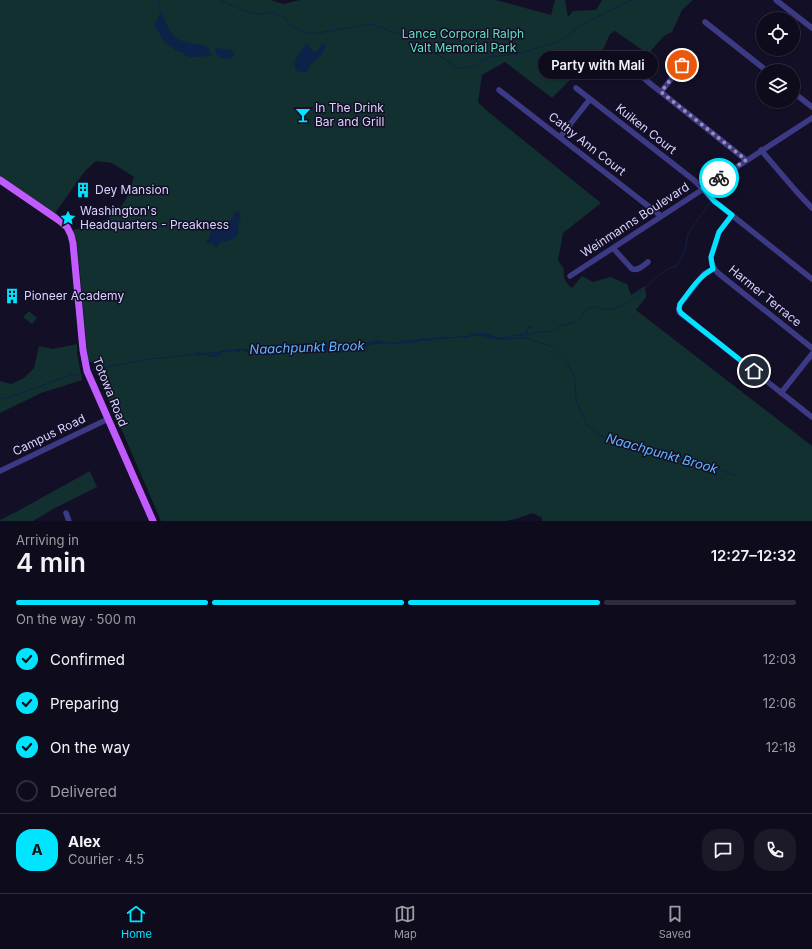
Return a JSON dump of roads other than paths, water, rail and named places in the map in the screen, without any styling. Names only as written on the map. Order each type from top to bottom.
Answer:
[{"type":"main road","name":"Totowa Road","points":[[0,180],[67,227],[73,243],[86,366],[153,521]]},
{"type":"street","points":[[776,0],[812,28]]},
{"type":"street","points":[[705,22],[758,64]]},
{"type":"street","points":[[611,53],[632,68],[746,160]]},
{"type":"street","points":[[661,92],[682,65]]},
{"type":"street","name":"Kuiken Court","points":[[576,88],[703,188],[714,201],[812,279]]},
{"type":"street","name":"Cathy Ann Court","points":[[499,90],[661,216]]},
{"type":"street","points":[[800,98],[812,107]]},
{"type":"street","points":[[560,137],[590,99]]},
{"type":"street","name":"Weinmanns Boulevard","points":[[570,276],[812,118]]},
{"type":"street","points":[[762,150],[812,208]]},
{"type":"street","name":"Harmer Terrace","points":[[732,215],[719,232],[711,257],[713,269],[812,348]]},
{"type":"street","points":[[613,248],[632,269],[636,270],[648,262]]},
{"type":"street","points":[[713,269],[704,274],[685,298],[679,307],[681,313],[812,417]]},
{"type":"street","points":[[781,393],[812,354]]},
{"type":"street","name":"Campus Road","points":[[0,471],[108,419]]},
{"type":"street","points":[[66,513],[69,521]]},
{"type":"water","points":[[163,15],[169,29],[175,37],[183,41],[189,41],[190,43],[196,45],[208,47],[212,56],[191,57],[184,55],[181,52],[177,52],[167,44],[154,25],[159,16]]},
{"type":"water","points":[[323,43],[325,44],[325,47],[323,52],[308,68],[307,72],[304,73],[295,69],[295,62],[306,44],[308,44],[314,52],[316,52]]},
{"type":"water","points":[[218,48],[234,51],[234,55],[230,59],[224,59],[216,54],[215,49]]},
{"type":"water","points":[[237,211],[239,212],[241,219],[238,222],[239,234],[235,238],[220,242],[216,248],[212,243],[209,244],[205,242],[209,238],[211,231],[209,229],[199,227],[198,225],[201,222],[210,225],[217,231],[233,218],[233,214]]},
{"type":"water","points":[[528,327],[532,327],[528,329],[528,334],[500,339],[478,335],[471,335],[470,337],[471,334],[487,333],[502,338],[512,335],[525,334]]},
{"type":"water","points":[[453,335],[415,343],[376,343],[367,346],[369,355],[367,354],[366,347],[341,346],[326,352],[307,351],[308,347],[318,344],[330,346],[346,343],[356,345],[377,340],[384,342],[413,342],[421,338],[427,339]]},
{"type":"water","points":[[270,347],[307,348],[307,351],[282,350],[252,352],[252,349]]},
{"type":"water","points":[[248,349],[248,352],[240,350],[240,352],[222,352],[220,355],[213,357],[196,355],[197,352],[212,355],[225,350]]},
{"type":"waterway","points":[[158,0],[161,15]]},
{"type":"waterway","points":[[221,0],[242,10],[258,14],[273,12],[284,17],[290,25],[306,33],[318,33],[371,24],[399,34],[425,46],[459,69],[475,66],[490,57],[517,54],[560,41],[583,24],[631,0]]},
{"type":"waterway","name":"Naachpunkt Brook","points":[[524,338],[534,333],[552,331],[563,325],[574,322],[580,319],[584,311],[590,308],[597,307],[610,310],[624,305],[638,295],[667,269],[676,266],[686,246],[688,234],[710,202]]},
{"type":"waterway","name":"Naachpunkt Brook","points":[[461,337],[480,335],[498,339],[524,338],[551,346],[566,361],[575,378],[576,400],[587,425],[601,436],[683,457],[737,476]]},
{"type":"waterway","name":"Naachpunkt Brook","points":[[437,339],[458,337]]},
{"type":"waterway","name":"Naachpunkt Brook","points":[[403,341],[416,340]]},
{"type":"waterway","name":"Naachpunkt Brook","points":[[371,344],[384,343]]},
{"type":"waterway","name":"Naachpunkt Brook","points":[[238,350],[258,349]]},
{"type":"waterway","name":"Naachpunkt Brook","points":[[202,354],[220,352]]},
{"type":"waterway","name":"Naachpunkt Brook","points":[[92,371],[94,368],[150,359],[197,354]]},
{"type":"waterway","name":"Naachpunkt Brook","points":[[0,399],[7,398],[71,375],[83,375]]},
{"type":"place","name":"Party with Mali","points":[[682,65]]},
{"type":"place","name":"In The Drink Bar and Grill","points":[[303,115]]},
{"type":"place","name":"Dey Mansion","points":[[83,190]]},
{"type":"place","name":"Washington's Headquarters - Preakness","points":[[68,218]]},
{"type":"place","name":"Pioneer Academy","points":[[12,296]]},
{"type":"park label","name":"Lance Corporal Ralph Valt Memorial Park","points":[[463,41]]}]
